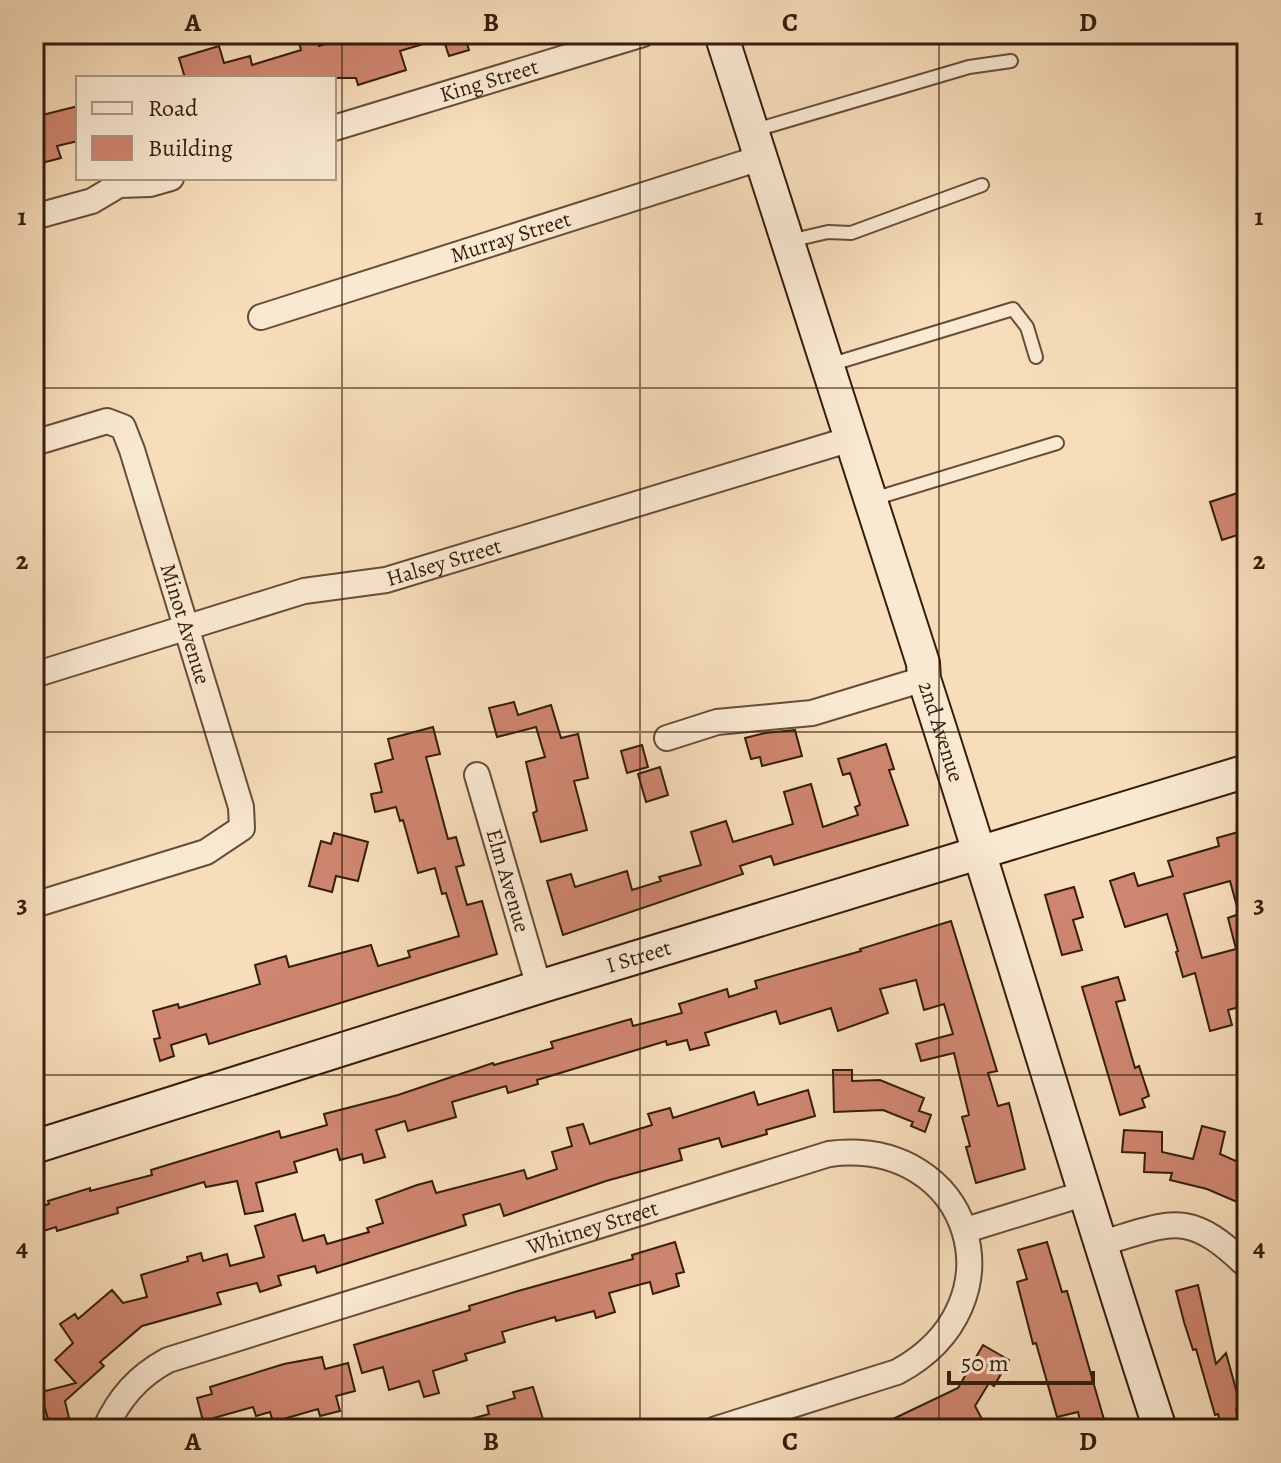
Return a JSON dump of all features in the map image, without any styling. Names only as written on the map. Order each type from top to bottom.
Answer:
[{"type":"street","name":"King Street","points":[[336,127],[643,34]]},
{"type":"street","name":"2nd Avenue","points":[[721,34],[786,242],[872,499],[888,560],[923,663],[924,679],[981,854],[1099,1244],[1160,1429]]},
{"type":"street","name":"Murray Street","points":[[261,317],[756,144]]},
{"type":"street","points":[[34,217],[92,201],[119,185],[150,184],[164,180]]},
{"type":"street","name":"Minot Avenue","points":[[34,443],[107,421],[123,427],[241,807],[242,828],[206,852],[34,905]]},
{"type":"street","name":"Halsey Street","points":[[34,675],[304,591],[386,580],[851,439]]},
{"type":"street","points":[[667,738],[717,722],[812,713],[924,679]]},
{"type":"street","name":"I Street","points":[[34,1147],[539,987],[1247,771]]},
{"type":"street","name":"Elm Avenue","points":[[477,775],[539,987]]},
{"type":"street","name":"Whitney Street","points":[[105,1429],[131,1387],[168,1360],[829,1154],[868,1153],[908,1166],[943,1193],[959,1214],[966,1230]]},
{"type":"street","points":[[716,1429],[897,1372],[927,1353],[950,1327],[965,1296],[970,1263],[966,1230],[1086,1193]]},
{"type":"street","points":[[1099,1244],[1170,1224],[1188,1224],[1223,1243],[1247,1266]]},
{"type":"lane","points":[[756,144],[969,67],[1011,61]]},
{"type":"lane","points":[[786,242],[828,232],[851,233],[982,185]]},
{"type":"lane","points":[[829,365],[1013,309],[1027,327],[1036,357]]},
{"type":"lane","points":[[872,499],[1057,443]]},
{"type":"building","points":[[315,34],[319,46],[357,34],[464,34],[469,50],[449,56],[443,38],[400,51],[406,70],[358,85],[356,78],[336,76],[184,76],[179,58],[219,46],[224,63],[250,56],[252,65],[301,50],[298,38]]},
{"type":"building","points":[[76,106],[76,141],[57,146],[61,158],[34,165],[34,117]]},
{"type":"building","points":[[1247,490],[1247,532],[1222,540],[1210,502]]},
{"type":"building","points":[[514,702],[518,715],[551,705],[561,738],[578,734],[588,778],[574,781],[587,830],[541,842],[533,813],[537,811],[526,762],[545,757],[536,727],[497,737],[489,708]]},
{"type":"building","points":[[433,727],[440,754],[426,757],[448,839],[456,837],[464,865],[456,867],[467,905],[482,901],[497,954],[209,1044],[206,1034],[171,1045],[174,1056],[160,1061],[154,1039],[160,1038],[153,1011],[178,1004],[179,1008],[260,984],[255,965],[286,956],[289,967],[371,945],[378,966],[410,957],[408,951],[459,936],[435,868],[418,873],[403,820],[400,821],[396,807],[375,812],[371,794],[382,792],[375,764],[393,759],[388,739]]},
{"type":"building","points":[[795,730],[802,756],[762,766],[760,757],[751,759],[745,738]]},
{"type":"building","points":[[886,744],[894,769],[889,770],[908,825],[774,865],[771,856],[740,866],[743,874],[563,935],[547,881],[571,874],[575,887],[627,871],[632,890],[661,881],[659,877],[701,865],[691,832],[726,821],[733,842],[793,824],[784,792],[811,784],[823,827],[858,815],[855,807],[860,805],[850,773],[843,775],[838,759]]},
{"type":"building","points":[[642,745],[648,767],[627,773],[621,751]]},
{"type":"building","points":[[660,767],[668,795],[646,802],[638,774]]},
{"type":"building","points":[[1242,831],[1247,849],[1247,1005],[1228,1010],[1232,1025],[1210,1031],[1195,973],[1183,977],[1167,914],[1125,927],[1110,881],[1134,873],[1138,886],[1173,876],[1168,861],[1219,846],[1217,838]],"holes":[[[1230,881],[1239,914],[1228,918],[1236,949],[1202,958],[1184,894]]]},
{"type":"building","points":[[334,833],[368,842],[358,881],[336,876],[332,892],[309,886],[321,841],[331,844]]},
{"type":"building","points":[[1074,887],[1083,917],[1073,920],[1082,950],[1062,955],[1045,895]]},
{"type":"building","points":[[951,921],[997,1071],[988,1073],[998,1106],[1009,1103],[1025,1169],[976,1183],[962,1117],[969,1115],[954,1053],[921,1061],[916,1044],[953,1034],[944,1004],[924,1010],[916,980],[880,989],[888,1013],[838,1031],[831,1008],[780,1024],[776,1011],[705,1033],[709,1045],[690,1050],[687,1040],[667,1045],[666,1041],[537,1080],[538,1084],[508,1093],[506,1086],[452,1102],[456,1117],[408,1131],[405,1121],[376,1130],[385,1157],[364,1163],[362,1154],[340,1160],[337,1149],[294,1162],[297,1172],[256,1183],[263,1211],[245,1214],[237,1181],[206,1187],[204,1182],[117,1208],[118,1213],[57,1231],[56,1227],[34,1234],[34,1208],[49,1204],[48,1201],[90,1188],[90,1191],[152,1175],[151,1170],[279,1131],[281,1138],[327,1125],[324,1114],[553,1048],[551,1042],[631,1019],[633,1026],[682,1013],[679,1004],[727,989],[729,997],[757,988],[755,981]]},
{"type":"building","points":[[1118,977],[1125,1000],[1116,1002],[1135,1068],[1139,1066],[1149,1096],[1142,1099],[1145,1107],[1120,1115],[1082,987]]},
{"type":"building","points":[[833,1070],[852,1070],[852,1081],[880,1080],[924,1098],[919,1111],[931,1115],[925,1132],[911,1126],[913,1122],[883,1110],[834,1112]]},
{"type":"building","points":[[808,1090],[815,1116],[766,1130],[767,1134],[722,1147],[719,1138],[679,1149],[682,1160],[606,1181],[504,1216],[500,1204],[463,1215],[466,1225],[317,1273],[315,1266],[278,1276],[281,1285],[260,1292],[257,1283],[217,1293],[221,1304],[142,1326],[100,1362],[104,1366],[65,1401],[69,1418],[49,1423],[45,1408],[34,1411],[34,1394],[76,1383],[55,1360],[73,1343],[60,1324],[75,1314],[78,1319],[112,1290],[123,1303],[147,1297],[141,1275],[188,1261],[187,1257],[201,1253],[203,1261],[227,1254],[230,1266],[264,1257],[255,1226],[295,1214],[303,1241],[324,1235],[327,1244],[369,1232],[367,1228],[383,1223],[376,1200],[417,1185],[432,1181],[436,1193],[524,1170],[527,1179],[557,1169],[552,1152],[572,1146],[567,1128],[583,1124],[590,1144],[652,1125],[648,1114],[670,1108],[673,1118],[754,1092],[758,1105]]},
{"type":"building","points":[[1202,1126],[1225,1132],[1220,1154],[1247,1166],[1247,1179],[1237,1202],[1207,1189],[1170,1180],[1172,1173],[1144,1172],[1145,1153],[1122,1152],[1124,1130],[1162,1132],[1162,1152],[1193,1159]]},
{"type":"building","points":[[675,1242],[684,1272],[676,1274],[679,1286],[653,1294],[650,1282],[642,1284],[609,1293],[615,1312],[596,1318],[594,1311],[556,1321],[555,1317],[502,1332],[505,1342],[465,1354],[467,1360],[433,1371],[439,1393],[424,1397],[419,1381],[389,1390],[383,1367],[362,1373],[354,1345],[470,1310],[469,1306],[633,1259],[632,1255]]},
{"type":"building","points":[[1047,1242],[1062,1292],[1067,1291],[1105,1423],[1082,1429],[1078,1412],[1057,1417],[1017,1282],[1027,1279],[1018,1250]]},
{"type":"building","points":[[1198,1285],[1216,1364],[1226,1353],[1241,1408],[1236,1409],[1241,1429],[1222,1429],[1184,1322],[1176,1291]]},
{"type":"building","points":[[983,1345],[1009,1360],[994,1386],[989,1383],[975,1406],[982,1419],[975,1424],[978,1429],[872,1429],[958,1388]]},
{"type":"building","points":[[322,1357],[325,1369],[348,1363],[355,1391],[336,1396],[340,1411],[320,1416],[318,1409],[273,1422],[270,1412],[256,1416],[253,1407],[203,1421],[197,1398],[212,1394],[210,1387],[284,1364]]},
{"type":"building","points":[[533,1387],[546,1429],[453,1429],[452,1424],[489,1414],[487,1406],[515,1398],[513,1392]]}]
